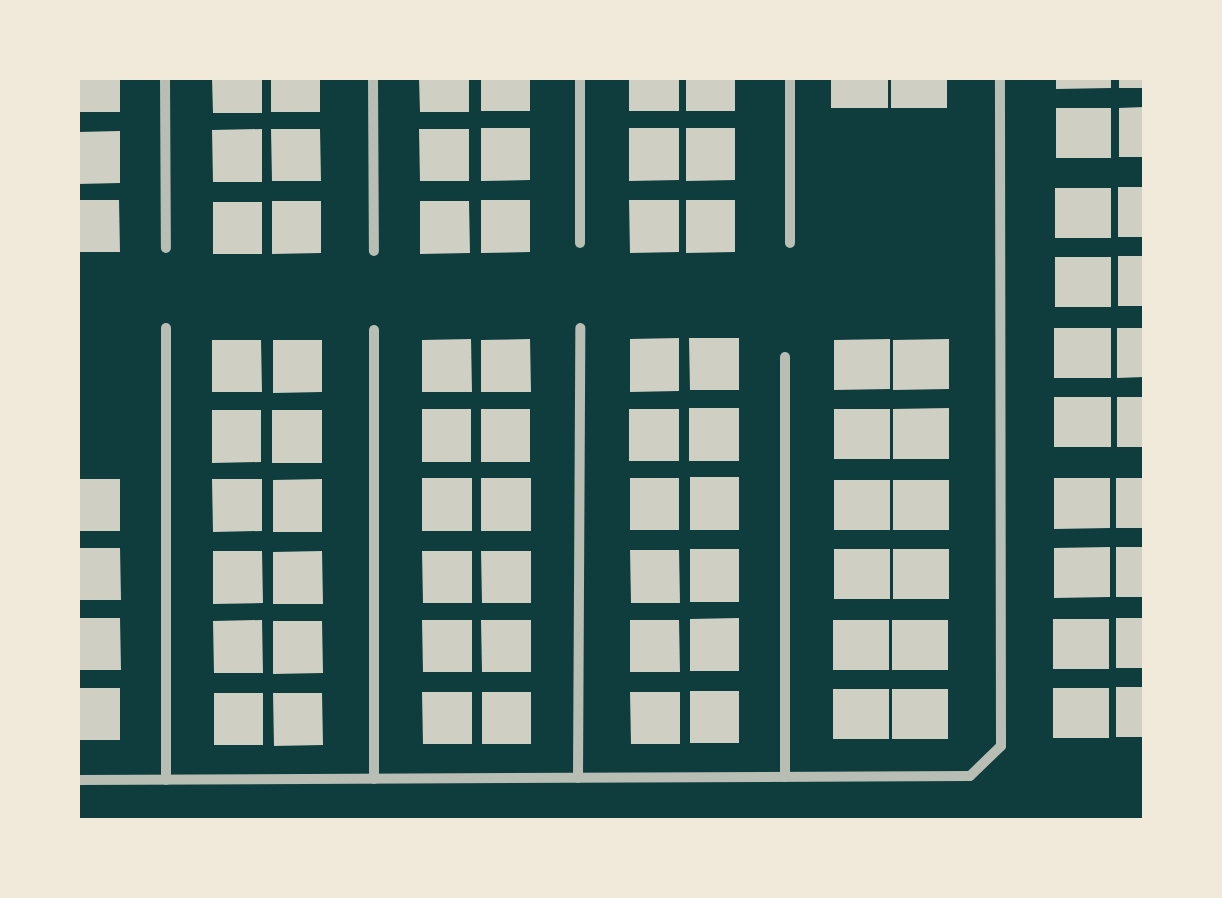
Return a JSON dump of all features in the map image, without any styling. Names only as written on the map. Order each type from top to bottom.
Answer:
[{"type":"street","points":[[165,78],[166,248]]},
{"type":"street","points":[[373,78],[374,251]]},
{"type":"street","points":[[580,78],[580,243]]},
{"type":"street","points":[[790,78],[790,243]]},
{"type":"street","points":[[78,780],[970,776],[1001,746],[1000,78]]},
{"type":"street","points":[[166,328],[166,780]]},
{"type":"street","points":[[578,778],[580,328]]},
{"type":"street","points":[[374,330],[374,779]]},
{"type":"street","points":[[784,357],[784,777]]},
{"type":"building","points":[[78,78],[120,78],[120,112],[78,112]]},
{"type":"building","points":[[212,78],[262,78],[262,113],[213,113]]},
{"type":"building","points":[[271,78],[320,78],[320,112],[271,112]]},
{"type":"building","points":[[419,78],[469,78],[469,112],[420,112]]},
{"type":"building","points":[[481,78],[530,78],[530,111],[481,111]]},
{"type":"building","points":[[629,78],[679,78],[679,111],[629,111]]},
{"type":"building","points":[[686,78],[735,78],[735,111],[686,111]]},
{"type":"building","points":[[831,78],[888,78],[888,108],[831,108]]},
{"type":"building","points":[[891,78],[947,78],[947,108],[891,108]]},
{"type":"building","points":[[1056,78],[1111,78],[1111,88],[1056,89]]},
{"type":"building","points":[[1119,78],[1144,78],[1144,88],[1119,88]]},
{"type":"building","points":[[1144,107],[1144,157],[1119,157],[1119,108]]},
{"type":"building","points":[[1056,108],[1111,108],[1111,158],[1056,158]]},
{"type":"building","points":[[481,128],[530,128],[530,180],[481,181]]},
{"type":"building","points":[[629,128],[679,128],[679,180],[629,181]]},
{"type":"building","points":[[686,128],[735,128],[735,180],[686,181]]},
{"type":"building","points":[[262,129],[262,182],[213,182],[212,130]]},
{"type":"building","points":[[271,129],[320,129],[321,181],[272,181]]},
{"type":"building","points":[[419,129],[469,129],[469,181],[420,181]]},
{"type":"building","points":[[120,131],[120,183],[78,184],[78,132]]},
{"type":"building","points":[[1118,187],[1144,187],[1144,237],[1118,237]]},
{"type":"building","points":[[1055,188],[1111,188],[1111,238],[1055,238]]},
{"type":"building","points":[[78,200],[119,200],[120,252],[78,252]]},
{"type":"building","points":[[481,200],[530,200],[530,252],[481,253]]},
{"type":"building","points":[[629,200],[679,200],[679,252],[630,253]]},
{"type":"building","points":[[686,200],[735,200],[735,252],[686,253]]},
{"type":"building","points":[[272,201],[321,201],[321,253],[272,254]]},
{"type":"building","points":[[420,201],[469,201],[470,253],[420,254]]},
{"type":"building","points":[[213,202],[262,202],[262,254],[213,254]]},
{"type":"building","points":[[1118,256],[1144,256],[1144,306],[1118,306]]},
{"type":"building","points":[[1055,257],[1111,257],[1111,307],[1055,307]]},
{"type":"building","points":[[1054,328],[1111,328],[1111,378],[1054,378]]},
{"type":"building","points":[[1117,328],[1144,328],[1144,377],[1117,378]]},
{"type":"building","points":[[679,338],[679,391],[630,392],[630,339]]},
{"type":"building","points":[[689,338],[739,338],[739,390],[690,390]]},
{"type":"building","points":[[471,339],[472,392],[422,392],[422,340]]},
{"type":"building","points":[[530,339],[531,392],[481,392],[481,340]]},
{"type":"building","points":[[890,339],[890,389],[834,390],[834,340]]},
{"type":"building","points":[[949,339],[949,389],[893,390],[893,340]]},
{"type":"building","points":[[212,340],[261,340],[262,392],[212,392]]},
{"type":"building","points":[[273,340],[322,340],[322,392],[273,393]]},
{"type":"building","points":[[1054,397],[1111,397],[1111,447],[1054,447]]},
{"type":"building","points":[[1117,397],[1144,397],[1144,447],[1117,447]]},
{"type":"building","points":[[689,408],[739,408],[739,461],[689,461]]},
{"type":"building","points":[[949,408],[949,459],[893,459],[893,409]]},
{"type":"building","points":[[422,409],[471,409],[471,462],[422,462]]},
{"type":"building","points":[[481,409],[530,409],[530,462],[481,462]]},
{"type":"building","points":[[629,409],[679,409],[679,461],[629,461]]},
{"type":"building","points":[[834,409],[890,409],[890,459],[834,459]]},
{"type":"building","points":[[212,410],[261,410],[261,462],[212,463]]},
{"type":"building","points":[[272,410],[322,410],[322,463],[272,463]]},
{"type":"building","points":[[690,477],[739,477],[739,530],[690,530]]},
{"type":"building","points":[[422,478],[472,478],[472,531],[422,531]]},
{"type":"building","points":[[481,478],[531,478],[531,531],[481,531]]},
{"type":"building","points":[[630,478],[679,478],[679,530],[630,530]]},
{"type":"building","points":[[1054,478],[1110,478],[1110,528],[1054,529]]},
{"type":"building","points":[[1116,478],[1144,478],[1144,528],[1116,528]]},
{"type":"building","points":[[78,479],[120,479],[120,531],[78,531]]},
{"type":"building","points":[[212,479],[262,479],[262,531],[213,532]]},
{"type":"building","points":[[322,479],[322,532],[273,532],[273,480]]},
{"type":"building","points":[[834,480],[890,480],[890,530],[834,530]]},
{"type":"building","points":[[893,480],[949,480],[949,530],[893,530]]},
{"type":"building","points":[[1110,547],[1110,597],[1054,598],[1054,548]]},
{"type":"building","points":[[1116,547],[1144,547],[1144,597],[1116,597]]},
{"type":"building","points":[[78,548],[120,548],[121,600],[78,600]]},
{"type":"building","points":[[690,549],[739,549],[739,602],[690,602]]},
{"type":"building","points":[[834,549],[890,549],[890,599],[834,599]]},
{"type":"building","points":[[893,549],[949,549],[949,599],[893,599]]},
{"type":"building","points":[[630,550],[679,550],[680,603],[631,603]]},
{"type":"building","points":[[213,551],[262,551],[263,603],[213,604]]},
{"type":"building","points":[[322,551],[323,604],[273,604],[273,552]]},
{"type":"building","points":[[422,551],[472,551],[472,603],[423,603]]},
{"type":"building","points":[[481,551],[531,551],[531,603],[482,603]]},
{"type":"building","points":[[78,618],[120,618],[121,670],[78,670]]},
{"type":"building","points":[[739,618],[739,671],[690,671],[690,619]]},
{"type":"building","points":[[1116,618],[1144,618],[1144,668],[1116,668]]},
{"type":"building","points":[[1053,619],[1109,619],[1109,669],[1053,669]]},
{"type":"building","points":[[262,620],[263,673],[214,673],[213,621]]},
{"type":"building","points":[[422,620],[472,620],[472,672],[423,672]]},
{"type":"building","points":[[481,620],[531,620],[531,672],[482,672]]},
{"type":"building","points":[[630,620],[679,620],[680,672],[630,672]]},
{"type":"building","points":[[833,620],[889,620],[889,670],[833,670]]},
{"type":"building","points":[[892,620],[948,620],[948,670],[892,670]]},
{"type":"building","points":[[273,621],[322,621],[323,673],[273,674]]},
{"type":"building","points":[[1116,687],[1144,687],[1144,737],[1116,737]]},
{"type":"building","points":[[78,688],[120,688],[120,740],[78,740]]},
{"type":"building","points":[[1053,688],[1109,688],[1109,738],[1053,738]]},
{"type":"building","points":[[833,689],[889,689],[889,739],[833,739]]},
{"type":"building","points":[[892,689],[948,689],[948,739],[892,739]]},
{"type":"building","points":[[690,691],[739,691],[739,743],[690,743]]},
{"type":"building","points":[[422,692],[472,692],[472,744],[423,744]]},
{"type":"building","points":[[482,692],[531,692],[531,744],[482,744]]},
{"type":"building","points":[[630,692],[680,692],[680,744],[631,744]]},
{"type":"building","points":[[214,693],[263,693],[263,745],[214,745]]},
{"type":"building","points":[[273,693],[322,693],[323,745],[274,746]]}]
